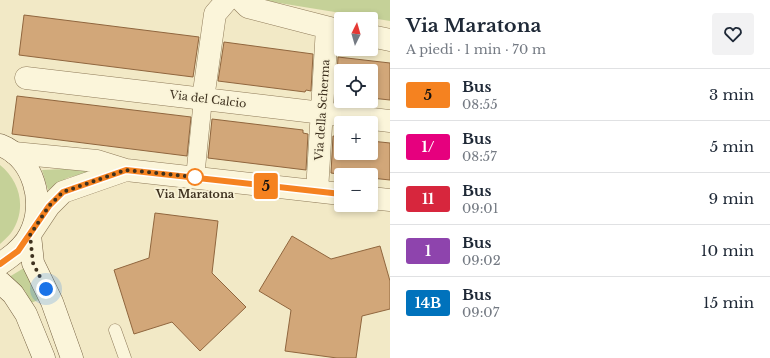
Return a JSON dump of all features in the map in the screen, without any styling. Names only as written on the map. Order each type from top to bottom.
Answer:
[{"type":"street","points":[[195,178],[203,99],[215,14],[226,0]]},
{"type":"street","points":[[241,0],[248,7],[334,29]]},
{"type":"street","name":"Via della Scherma","points":[[317,191],[321,113],[334,29]]},
{"type":"street","points":[[378,37],[390,40]]},
{"type":"street","name":"Via del Calcio","points":[[26,78],[390,121]]},
{"type":"street","points":[[4,146],[97,161],[126,170],[334,193]]},
{"type":"street","points":[[4,146],[23,163],[31,174],[37,197],[37,211],[30,235],[33,263],[52,302],[72,358]]},
{"type":"street","points":[[0,264],[18,251],[49,206],[63,192],[126,170]]},
{"type":"street","points":[[378,199],[390,200]]},
{"type":"street","points":[[0,282],[13,294],[26,314],[44,358]]},
{"type":"lane","points":[[115,330],[125,358]]},
{"type":"green space","points":[[266,0],[390,0],[390,21],[378,19],[378,12],[335,12]]},
{"type":"green space","points":[[0,165],[13,180],[17,188],[20,206],[16,224],[10,234],[0,244]]},
{"type":"green space","points":[[106,167],[67,178],[48,190],[42,170]]},
{"type":"green space","points":[[24,268],[30,281],[43,298],[31,303],[25,291],[9,277]]},
{"type":"building","points":[[24,15],[199,37],[193,77],[19,55]]},
{"type":"building","points":[[224,42],[313,54],[311,91],[306,90],[305,92],[218,81]]},
{"type":"building","points":[[338,57],[390,63],[390,100],[378,99],[378,64],[338,64]]},
{"type":"building","points":[[17,96],[191,117],[187,156],[12,134]]},
{"type":"building","points":[[212,119],[303,130],[303,133],[308,134],[306,170],[208,158]]},
{"type":"building","points":[[333,136],[334,160],[378,160],[378,142],[390,143],[390,180],[378,179],[378,168],[334,168],[334,173],[331,173]]},
{"type":"building","points":[[155,213],[218,221],[212,273],[246,307],[200,351],[172,322],[134,334],[114,270],[149,258]]},
{"type":"building","points":[[292,236],[331,259],[380,246],[390,281],[390,309],[362,316],[356,358],[337,358],[285,351],[291,310],[259,291]]},
{"type":"bus line","name":"5","points":[[0,264],[18,251],[49,206],[63,192],[126,170],[334,193]]},
{"type":"place","name":"Via Maratona","points":[[195,177]]},
{"type":"route","points":[[46,289],[33,263],[30,235],[49,206],[63,192],[126,170],[195,177]]}]
